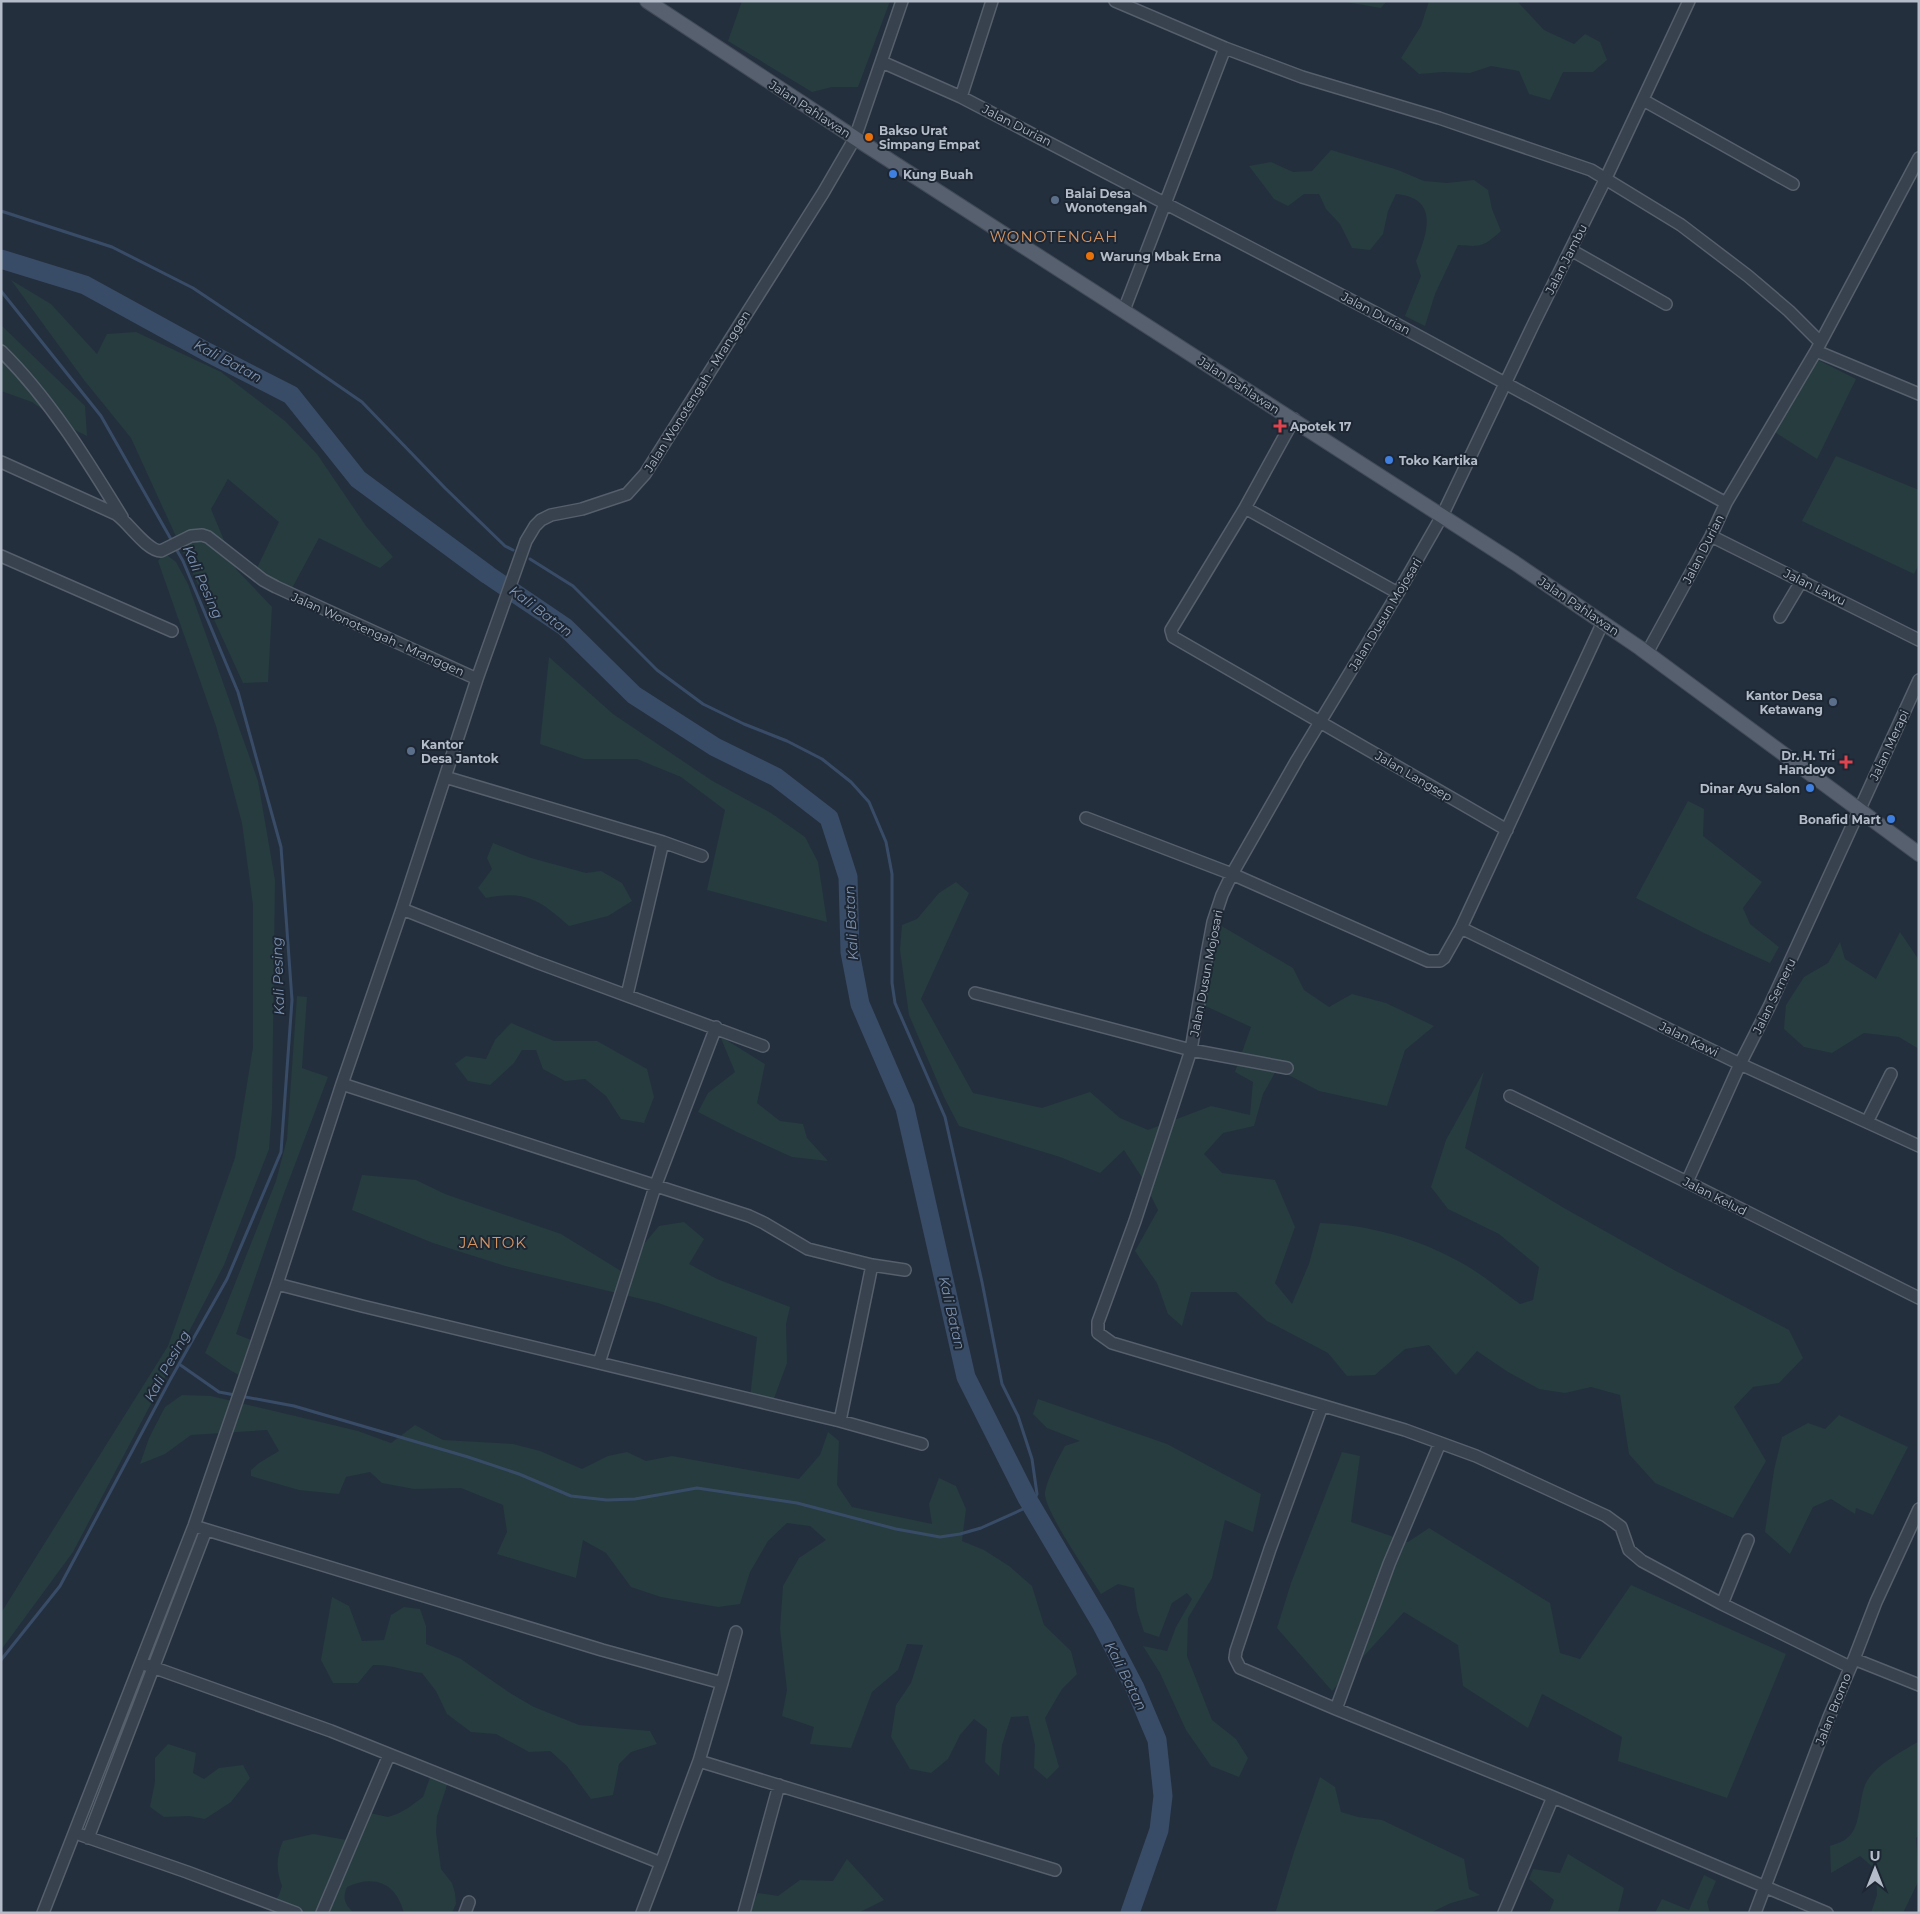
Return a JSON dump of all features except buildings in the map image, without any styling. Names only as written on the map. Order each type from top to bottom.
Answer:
[{"type":"main road","name":"Jalan Pahlawan","points":[[647,1],[855,138],[1294,419],[1603,622],[1648,653],[1919,854]]},
{"type":"street","name":"Jalan Wonotengah - Mranggen","points":[[1,462],[101,506],[124,520],[156,551],[161,551],[191,536],[202,535],[208,537],[251,572],[276,587],[477,679],[526,542],[535,526],[541,520],[551,515],[582,509],[615,499],[627,494],[635,487],[823,193],[855,138],[902,1]]},
{"type":"street","points":[[961,97],[992,1]]},
{"type":"street","points":[[1115,1],[1226,48],[1302,77],[1439,118],[1591,170],[1667,215],[1696,236],[1789,312],[1818,347],[1919,394]]},
{"type":"street","name":"Jalan Jambu","points":[[1442,516],[1606,178],[1689,1]]},
{"type":"street","points":[[1124,310],[1226,48]]},
{"type":"street","name":"Jalan Durian","points":[[882,62],[961,97],[1386,318],[1726,503],[1711,536],[1648,653]]},
{"type":"street","points":[[1643,100],[1793,184]]},
{"type":"street","points":[[1726,503],[1818,347],[1919,158]]},
{"type":"street","points":[[1571,250],[1666,304]]},
{"type":"street","points":[[1,351],[22,371],[85,457],[124,520]]},
{"type":"street","points":[[1294,419],[1246,508],[1398,592]]},
{"type":"street","name":"Jalan Langsep","points":[[1246,508],[1171,630],[1173,637],[1507,830]]},
{"type":"street","name":"Jalan Dusun Mojosari","points":[[1322,1406],[1112,1343],[1098,1333],[1098,1324],[1138,1212],[1191,1050],[1213,922],[1222,895],[1232,874],[1320,721],[1442,516]]},
{"type":"street","name":"Jalan Lawu","points":[[1711,536],[1919,640]]},
{"type":"street","points":[[1,556],[172,631]]},
{"type":"street","points":[[1780,617],[1802,580]]},
{"type":"street","points":[[1086,818],[1232,874],[1435,963],[1444,958],[1461,928],[1603,622]]},
{"type":"street","points":[[88,1838],[278,1284],[342,1084],[402,909],[477,679]]},
{"type":"street","name":"Jalan Merapi","points":[[1860,809],[1919,680]]},
{"type":"street","points":[[445,777],[663,842],[702,856]]},
{"type":"street","name":"Jalan Semeru","points":[[1687,1182],[1740,1064],[1770,1005],[1860,809]]},
{"type":"street","points":[[628,995],[663,842]]},
{"type":"street","points":[[402,909],[536,962],[716,1027],[763,1046]]},
{"type":"street","name":"Jalan Kawi","points":[[1461,928],[1740,1064],[1919,1146]]},
{"type":"street","points":[[974,993],[1191,1050],[1287,1068]]},
{"type":"street","points":[[599,1363],[655,1187],[716,1027]]},
{"type":"street","points":[[1867,1122],[1891,1074]]},
{"type":"street","points":[[342,1084],[748,1216],[764,1223],[808,1249],[872,1265],[905,1270]]},
{"type":"street","name":"Jalan Kelud","points":[[1510,1096],[1919,1298]]},
{"type":"street","points":[[840,1421],[872,1265]]},
{"type":"street","points":[[278,1284],[840,1421],[922,1444]]},
{"type":"street","points":[[1827,1913],[1553,1797],[1247,1673],[1240,1668],[1235,1658],[1236,1651],[1267,1558],[1322,1406],[1405,1430],[1476,1456],[1606,1516],[1620,1527],[1624,1533],[1629,1550],[1634,1556],[1722,1604],[1852,1663],[1919,1685]]},
{"type":"street","points":[[1336,1709],[1389,1564],[1440,1443]]},
{"type":"street","name":"Jalan Bromo","points":[[1755,1913],[1829,1717],[1876,1602],[1914,1531],[1919,1509]]},
{"type":"street","points":[[194,1526],[602,1650],[722,1683]]},
{"type":"street","points":[[43,1913],[74,1833],[206,1530]]},
{"type":"street","points":[[1722,1604],[1748,1540]]},
{"type":"street","points":[[642,1913],[699,1761],[736,1632]]},
{"type":"street","points":[[147,1665],[331,1731],[661,1863]]},
{"type":"street","points":[[322,1913],[389,1755]]},
{"type":"street","points":[[699,1761],[1055,1870]]},
{"type":"street","points":[[744,1913],[779,1786]]},
{"type":"street","points":[[1504,1913],[1553,1797]]},
{"type":"street","points":[[74,1833],[187,1872],[296,1913]]},
{"type":"green space","points":[[742,1],[890,1],[858,87],[832,87],[812,92],[728,41]]},
{"type":"green space","points":[[1340,1],[1387,1],[1381,8]]},
{"type":"green space","points":[[1429,1],[1517,1],[1544,30],[1574,44],[1585,34],[1600,42],[1607,60],[1593,72],[1563,72],[1550,100],[1529,94],[1519,71],[1491,66],[1470,73],[1443,72],[1419,74],[1401,58],[1421,26]]},
{"type":"green space","points":[[1331,150],[1398,170],[1424,181],[1447,183],[1474,180],[1488,190],[1492,209],[1501,231],[1481,245],[1458,245],[1435,294],[1425,326],[1405,316],[1421,276],[1416,261],[1424,239],[1427,218],[1419,202],[1410,197],[1396,194],[1388,211],[1383,234],[1370,250],[1352,248],[1340,224],[1326,209],[1319,194],[1304,194],[1288,206],[1274,199],[1249,166],[1271,162],[1293,172],[1312,171]]},
{"type":"green space","points":[[11,280],[51,304],[97,354],[107,334],[136,332],[221,372],[285,421],[317,454],[366,526],[393,557],[380,568],[319,538],[291,590],[256,570],[279,522],[228,479],[211,509],[236,569],[272,607],[268,682],[243,683],[131,438],[84,380]]},
{"type":"green space","points":[[1,325],[85,406],[87,436],[63,424],[32,402],[1,391]]},
{"type":"green space","points":[[1816,359],[1856,379],[1817,459],[1773,431]]},
{"type":"green space","points":[[1836,456],[1919,490],[1919,564],[1914,574],[1802,521]]},
{"type":"green space","points":[[164,553],[176,562],[188,584],[258,781],[275,880],[272,1109],[269,1149],[224,1265],[73,1552],[1,1650],[1,1613],[168,1346],[235,1158],[253,1047],[253,905],[242,823],[216,726],[158,561]]},
{"type":"green space","points":[[549,657],[613,714],[711,780],[771,813],[805,837],[818,862],[827,922],[707,890],[725,810],[681,777],[637,759],[584,759],[540,744]]},
{"type":"green space","points":[[1688,801],[1704,809],[1703,836],[1762,882],[1743,908],[1750,924],[1779,947],[1770,963],[1704,933],[1636,898]]},
{"type":"green space","points":[[493,843],[531,858],[586,873],[601,871],[622,883],[632,901],[608,916],[569,926],[531,899],[511,895],[486,898],[478,888],[492,869],[487,858]]},
{"type":"green space","points":[[956,882],[969,893],[921,999],[973,1093],[1042,1108],[1090,1092],[1120,1118],[1148,1130],[1211,1106],[1250,1115],[1253,1082],[1235,1072],[1251,1027],[1199,1003],[1220,925],[1293,968],[1304,990],[1329,1007],[1352,994],[1386,1003],[1434,1026],[1405,1050],[1387,1106],[1319,1091],[1277,1069],[1263,1094],[1254,1126],[1223,1133],[1204,1154],[1222,1173],[1275,1180],[1295,1227],[1275,1283],[1292,1304],[1309,1264],[1320,1223],[1338,1224],[1392,1234],[1427,1246],[1468,1266],[1520,1304],[1533,1300],[1539,1267],[1499,1234],[1448,1209],[1431,1187],[1446,1140],[1484,1071],[1465,1148],[1564,1208],[1674,1270],[1789,1330],[1803,1358],[1779,1383],[1753,1387],[1734,1407],[1766,1461],[1733,1518],[1655,1483],[1629,1454],[1620,1395],[1591,1387],[1565,1393],[1539,1389],[1508,1372],[1477,1351],[1456,1375],[1429,1345],[1405,1349],[1375,1375],[1347,1376],[1328,1353],[1267,1321],[1236,1292],[1191,1292],[1182,1326],[1168,1314],[1157,1283],[1135,1251],[1158,1210],[1141,1176],[1124,1150],[1100,1173],[1060,1157],[959,1126],[944,1097],[909,1015],[900,950],[902,925],[917,919],[939,893]]},
{"type":"green space","points":[[1900,932],[1919,960],[1919,1049],[1899,1037],[1864,1033],[1832,1053],[1804,1047],[1784,1029],[1786,1005],[1804,977],[1828,963],[1840,942],[1845,959],[1876,979]]},
{"type":"green space","points":[[297,996],[307,997],[302,1068],[328,1077],[283,1196],[236,1334],[251,1340],[239,1375],[205,1353],[224,1311],[276,1181],[287,1139]]},
{"type":"green space","points":[[511,1023],[554,1041],[597,1041],[647,1069],[654,1097],[644,1123],[621,1119],[606,1096],[585,1079],[565,1081],[543,1069],[536,1050],[522,1050],[514,1063],[490,1085],[468,1081],[455,1064],[466,1056],[486,1059],[495,1040]]},
{"type":"green space","points":[[720,1036],[765,1064],[757,1103],[780,1121],[803,1124],[807,1138],[828,1161],[792,1157],[698,1112],[708,1093],[735,1072]]},
{"type":"green space","points":[[362,1175],[416,1180],[445,1194],[561,1234],[621,1271],[659,1226],[684,1222],[704,1239],[689,1264],[717,1279],[790,1307],[786,1324],[787,1363],[772,1404],[750,1398],[757,1337],[658,1303],[505,1266],[433,1243],[352,1210]]},
{"type":"green space","points":[[182,1395],[211,1396],[358,1431],[391,1443],[415,1425],[443,1440],[513,1444],[540,1451],[582,1469],[608,1456],[627,1452],[646,1461],[672,1456],[799,1479],[820,1455],[828,1432],[839,1441],[837,1485],[852,1507],[932,1524],[929,1504],[939,1478],[956,1486],[966,1509],[962,1541],[984,1550],[1009,1566],[1032,1586],[1044,1625],[1071,1651],[1077,1674],[1062,1689],[1045,1718],[1059,1767],[1047,1779],[1034,1768],[1035,1745],[1028,1716],[1011,1717],[1002,1745],[999,1776],[985,1762],[987,1729],[974,1719],[960,1735],[948,1759],[931,1773],[910,1769],[891,1737],[896,1705],[911,1683],[923,1645],[907,1644],[898,1670],[872,1692],[851,1748],[810,1744],[814,1727],[782,1716],[787,1690],[780,1629],[783,1586],[799,1558],[826,1540],[810,1526],[787,1523],[768,1541],[750,1572],[740,1604],[718,1607],[661,1597],[631,1587],[606,1553],[583,1540],[576,1578],[497,1554],[507,1532],[503,1505],[461,1488],[414,1489],[382,1483],[370,1472],[346,1477],[339,1494],[299,1490],[251,1476],[251,1470],[279,1451],[267,1430],[191,1435],[165,1454],[140,1464],[149,1438],[165,1407]]},
{"type":"green space","points":[[1038,1399],[1167,1444],[1261,1494],[1253,1532],[1225,1520],[1212,1578],[1188,1618],[1187,1656],[1212,1720],[1236,1739],[1248,1758],[1239,1777],[1211,1766],[1186,1730],[1160,1673],[1143,1646],[1167,1651],[1176,1627],[1192,1599],[1187,1593],[1172,1603],[1159,1637],[1144,1632],[1137,1610],[1134,1588],[1118,1584],[1101,1594],[1058,1527],[1046,1500],[1045,1492],[1048,1480],[1065,1446],[1080,1441],[1047,1428],[1033,1414]]},
{"type":"green space","points":[[1839,1415],[1908,1447],[1873,1515],[1856,1508],[1855,1514],[1831,1499],[1813,1507],[1790,1554],[1765,1532],[1774,1470],[1782,1437],[1808,1423],[1825,1429]]},
{"type":"green space","points":[[1342,1452],[1360,1456],[1351,1522],[1408,1542],[1429,1528],[1550,1603],[1560,1653],[1580,1659],[1631,1585],[1786,1654],[1727,1798],[1618,1761],[1622,1737],[1542,1694],[1528,1728],[1463,1686],[1458,1645],[1404,1612],[1332,1691],[1277,1628],[1291,1583]]},
{"type":"green space","points":[[332,1597],[349,1606],[362,1641],[384,1640],[391,1615],[404,1607],[420,1609],[426,1626],[426,1644],[461,1659],[534,1707],[579,1725],[650,1731],[657,1744],[631,1752],[619,1764],[613,1795],[591,1799],[567,1766],[550,1751],[529,1752],[496,1734],[471,1732],[447,1714],[436,1691],[422,1673],[373,1665],[358,1683],[333,1683],[321,1660]]},
{"type":"green space","points":[[1919,1741],[1919,1835],[1916,1838],[1919,1880],[1903,1913],[1871,1913],[1877,1895],[1876,1870],[1860,1856],[1831,1873],[1830,1846],[1843,1841],[1852,1833],[1858,1820],[1864,1787],[1877,1769]]},
{"type":"green space","points":[[168,1744],[196,1753],[193,1773],[204,1779],[219,1768],[243,1765],[250,1778],[231,1802],[205,1819],[189,1816],[164,1817],[150,1807],[155,1782],[155,1758]]},
{"type":"green space","points":[[432,1772],[449,1779],[437,1816],[436,1832],[441,1869],[452,1883],[455,1893],[456,1904],[452,1913],[404,1913],[396,1894],[390,1888],[383,1884],[367,1881],[347,1887],[345,1901],[354,1913],[296,1913],[273,1904],[282,1886],[278,1863],[283,1841],[313,1834],[352,1841],[365,1812],[388,1817],[408,1808],[423,1797]]},
{"type":"green space","points":[[1320,1777],[1335,1787],[1341,1812],[1358,1817],[1382,1820],[1464,1859],[1469,1889],[1480,1895],[1451,1903],[1430,1913],[1273,1913],[1276,1911]]},
{"type":"green space","points":[[1568,1854],[1624,1888],[1618,1913],[1549,1913],[1554,1900],[1529,1879],[1533,1869],[1560,1873]]},
{"type":"green space","points":[[847,1859],[884,1900],[860,1912],[862,1913],[747,1913],[758,1893],[778,1896],[800,1880],[833,1881]]},
{"type":"green space","points":[[1704,1875],[1716,1881],[1707,1902],[1710,1913],[1655,1913],[1662,1899],[1689,1910]]},
{"type":"waterway","points":[[1,211],[112,247],[193,288],[362,402],[445,488],[505,546],[513,550]]},
{"type":"waterway","name":"Kali Batan","points":[[1,259],[85,285],[207,352],[291,395],[358,479],[488,575],[565,627],[634,695],[715,747],[776,777],[829,818],[848,877],[850,952],[860,1004],[905,1108],[966,1377],[1027,1498],[1102,1625],[1135,1688],[1157,1740],[1163,1796],[1159,1830],[1130,1913]]},
{"type":"waterway","name":"Kali Pesing","points":[[1,291],[101,416],[172,541]]},
{"type":"waterway","name":"Kali Pesing","points":[[1,1660],[60,1586],[170,1380],[227,1279],[281,1152],[292,1000],[281,847],[238,692],[183,561],[175,547]]},
{"type":"waterway","points":[[179,1364],[219,1392],[294,1406],[468,1457],[519,1474],[571,1496],[607,1500],[635,1499],[697,1488],[797,1503],[896,1529],[940,1537],[981,1528],[1032,1505],[1037,1494],[1032,1459],[1018,1416],[1002,1384],[982,1282],[945,1117],[895,1003],[892,983],[892,874],[886,842],[869,802],[851,782],[822,759],[787,741],[744,724],[703,704],[657,670],[573,586],[530,559]]},
{"type":"place","name":"Bakso Urat Simpang Empat","points":[[869,137]]},
{"type":"place","name":"Kung Buah","points":[[893,174]]},
{"type":"place","name":"Balai Desa Wonotengah","points":[[1055,200]]},
{"type":"place","name":"Warung Mbak Erna","points":[[1090,256]]},
{"type":"place","name":"Apotek 17","points":[[1280,426]]},
{"type":"place","name":"Toko Kartika","points":[[1389,460]]},
{"type":"place","name":"Kantor Desa Ketawang","points":[[1833,702]]},
{"type":"place","name":"Kantor Desa Jantok","points":[[411,751]]},
{"type":"place","name":"Dr. H. Tri Handoyo","points":[[1846,762]]},
{"type":"place","name":"Dinar Ayu Salon","points":[[1810,788]]},
{"type":"place","name":"Bonafid Mart","points":[[1891,819]]},
{"type":"district","name":"WONOTENGAH","points":[[1054,236]]},
{"type":"district","name":"JANTOK","points":[[493,1242]]}]
